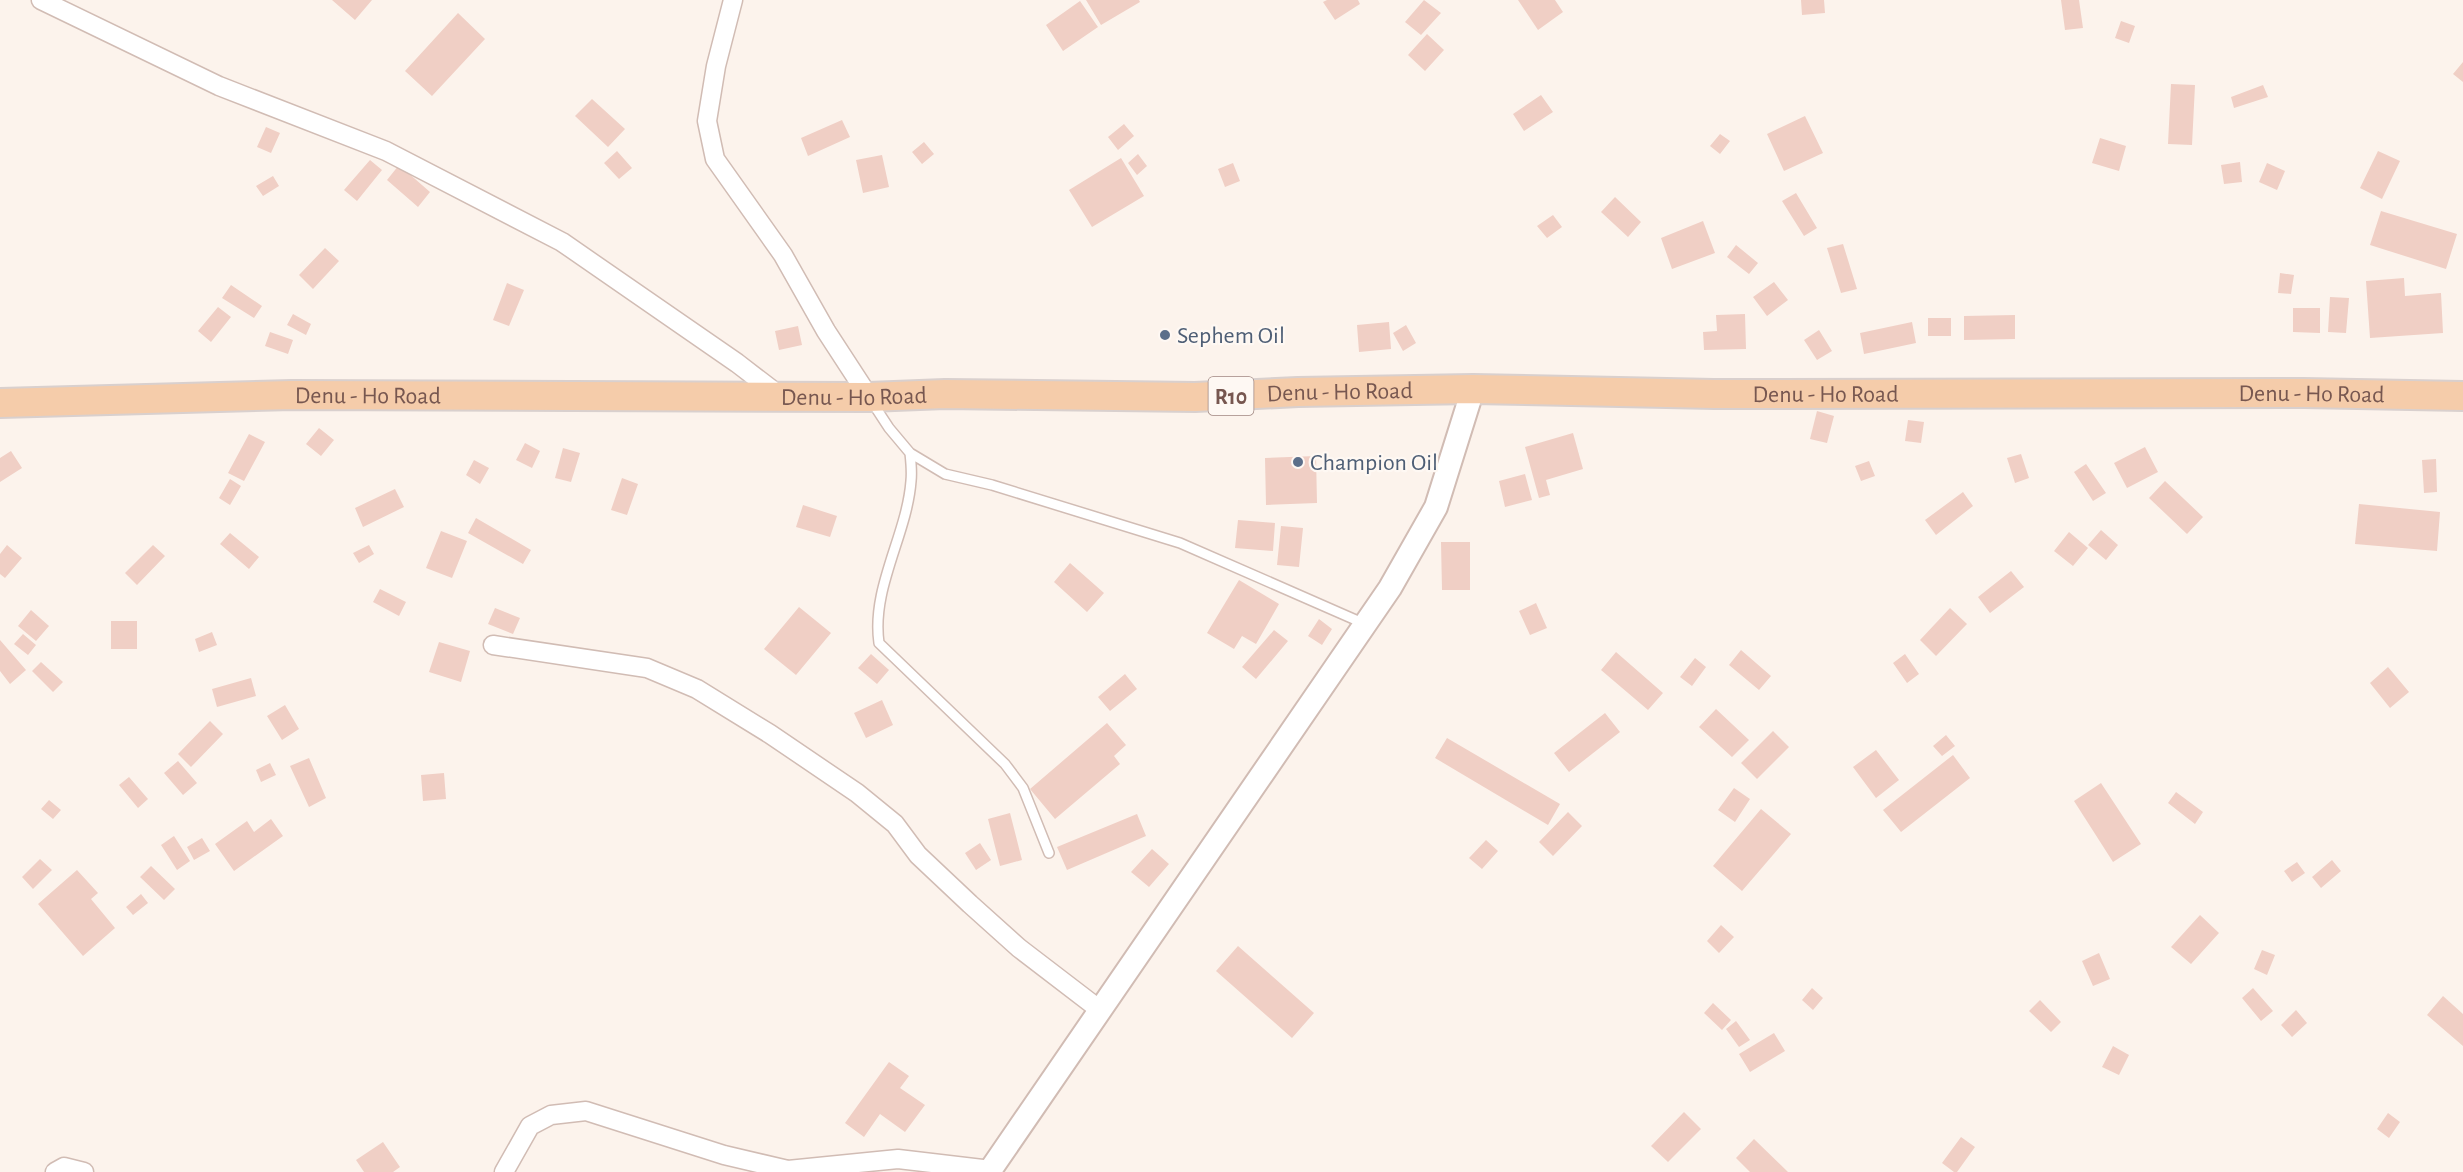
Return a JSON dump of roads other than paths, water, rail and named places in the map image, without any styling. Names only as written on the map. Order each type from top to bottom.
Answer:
[{"type":"main road","name":"Denu - Ho Road","points":[[0,403],[292,395],[869,397],[945,394],[1195,397],[1298,392],[1473,389],[1714,393],[2281,393],[2463,396]]},
{"type":"street","points":[[41,0],[219,86],[386,151],[562,242],[737,363],[780,396]]},
{"type":"street","points":[[733,0],[716,66],[707,121],[715,159],[783,255],[826,331],[869,397]]},
{"type":"street","points":[[504,1172],[530,1126],[551,1115],[586,1111],[724,1155],[788,1170],[898,1159],[990,1171],[1390,588],[1436,507],[1473,389]]},
{"type":"street","points":[[493,645],[647,668],[697,689],[770,734],[857,793],[895,824],[918,855],[1019,948],[1100,1010]]},
{"type":"street","points":[[55,1172],[64,1167],[84,1172]]},
{"type":"lane","points":[[869,397],[889,428],[910,453],[945,474],[992,485],[1180,543],[1365,624]]},
{"type":"lane","points":[[910,453],[911,481],[881,599],[877,631],[879,643],[1005,764],[1023,788],[1049,853]]},
{"type":"place","name":"Sephem Oil","points":[[1165,335]]},
{"type":"place","name":"Champion Oil","points":[[1298,462]]}]
